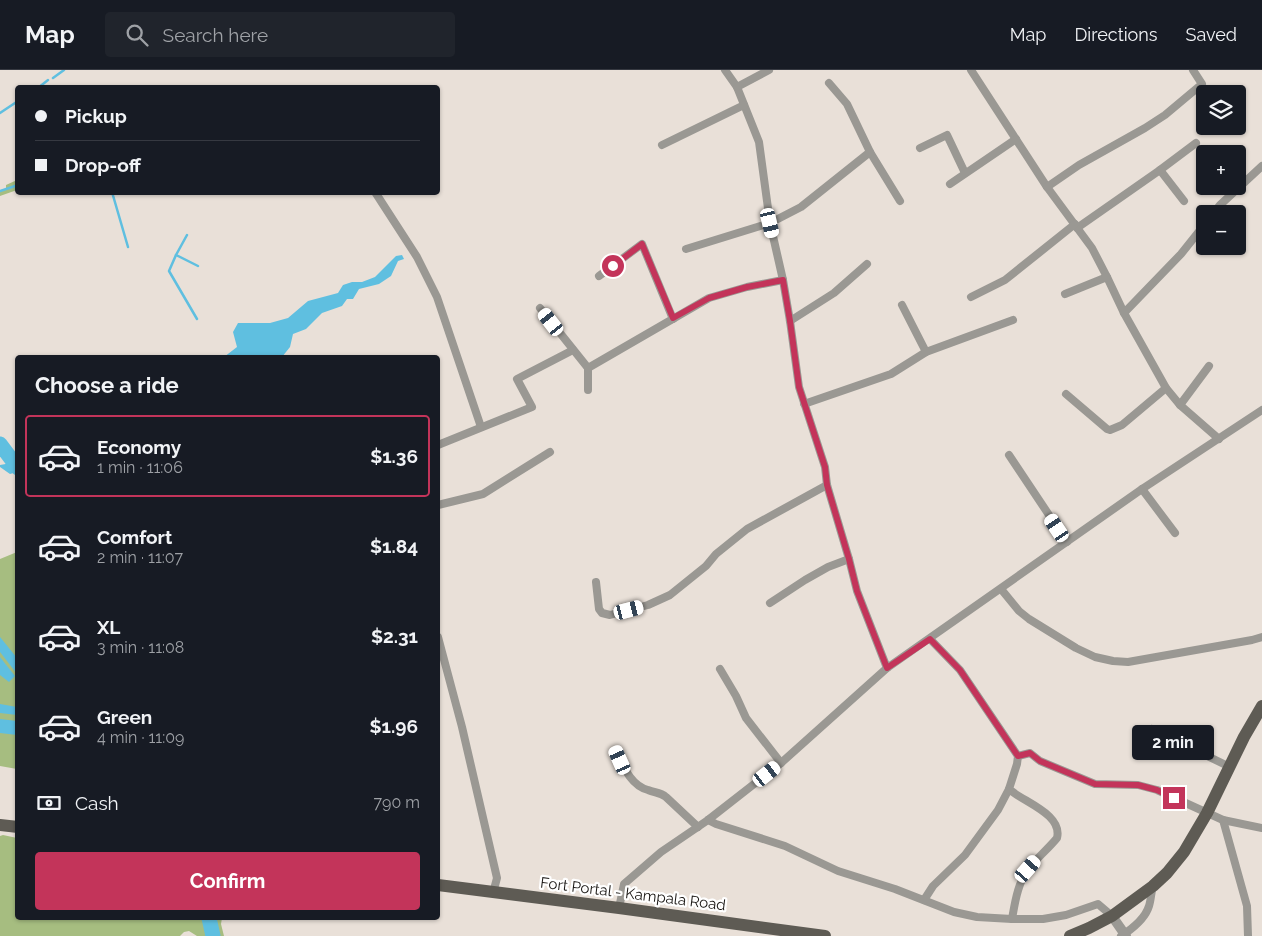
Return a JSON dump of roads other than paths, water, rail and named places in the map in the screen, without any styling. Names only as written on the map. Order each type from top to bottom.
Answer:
[{"type":"main road","points":[[1070,936],[1112,916],[1153,886],[1167,873],[1184,852],[1207,813],[1244,737],[1262,706]]},
{"type":"main road","points":[[0,825],[15,827]]},
{"type":"main road","name":"Fort Portal - Kampala Road","points":[[440,885],[825,936]]},
{"type":"street","points":[[724,70],[737,87],[760,142],[770,223],[783,280],[799,387],[825,467],[827,485],[857,591],[887,668]]},
{"type":"street","points":[[737,87],[769,70]]},
{"type":"street","points":[[971,70],[1047,186],[1092,248],[1124,313],[1166,388],[1180,405],[1219,439]]},
{"type":"street","points":[[1047,186],[1079,164],[1165,115],[1202,84],[1193,70]]},
{"type":"street","points":[[829,83],[847,104],[870,152],[900,201]]},
{"type":"street","points":[[662,145],[744,106]]},
{"type":"street","points":[[920,148],[947,135],[965,173]]},
{"type":"street","points":[[950,184],[1016,139]]},
{"type":"street","points":[[971,297],[1005,280],[1076,226],[1160,170],[1196,143]]},
{"type":"street","points":[[686,249],[770,223],[801,207],[870,152]]},
{"type":"street","points":[[1220,205],[1262,166]]},
{"type":"street","points":[[1160,170],[1184,201]]},
{"type":"street","points":[[377,195],[417,257],[437,297],[481,428]]},
{"type":"street","points":[[1124,313],[1196,235]]},
{"type":"street","points":[[599,276],[642,244],[673,318]]},
{"type":"street","points":[[790,321],[834,293],[867,264]]},
{"type":"street","points":[[1065,294],[1107,277]]},
{"type":"street","points":[[588,368],[709,298],[747,287],[783,280]]},
{"type":"street","points":[[902,305],[926,352]]},
{"type":"street","points":[[540,308],[588,368],[588,390]]},
{"type":"street","points":[[804,404],[891,374],[926,352],[1013,320]]},
{"type":"street","points":[[440,444],[532,407],[517,379],[573,350]]},
{"type":"street","points":[[1180,405],[1209,366]]},
{"type":"street","points":[[1066,394],[1110,430],[1122,426],[1166,388]]},
{"type":"street","points":[[619,908],[624,884],[660,852],[708,820],[782,762],[887,668],[1142,489],[1260,413]]},
{"type":"street","points":[[440,505],[483,494],[550,452]]},
{"type":"street","points":[[1009,455],[1067,542]]},
{"type":"street","points":[[596,582],[599,609],[602,613],[610,615],[648,605],[670,595],[747,529],[827,485]]},
{"type":"street","points":[[1142,489],[1175,533]]},
{"type":"street","points":[[770,603],[828,567],[849,559]]},
{"type":"street","points":[[1001,589],[1018,611],[1029,619],[1076,648],[1095,657],[1113,661],[1128,662],[1262,637]]},
{"type":"street","points":[[924,900],[933,886],[971,848],[998,810],[1009,789],[1018,756],[960,670],[930,639]]},
{"type":"street","points":[[440,644],[462,727],[497,878],[493,893]]},
{"type":"street","points":[[720,669],[746,718],[782,762]]},
{"type":"street","points":[[1152,730],[1230,767]]},
{"type":"street","points":[[616,751],[624,770],[633,781],[647,790],[662,793],[698,827]]},
{"type":"street","points":[[1018,756],[1030,753],[1040,761],[1095,784],[1138,785],[1157,790],[1223,820],[1262,828]]},
{"type":"street","points":[[1009,789],[1047,814],[1057,829],[1058,834],[1054,842],[1028,869],[1018,892],[1012,919]]},
{"type":"street","points":[[708,820],[785,846],[838,871],[895,889],[938,906],[984,918],[1043,919],[1066,915],[1098,904],[1112,916],[1124,935],[1145,914],[1149,906],[1153,886]]},
{"type":"street","points":[[1223,820],[1247,906],[1248,936]]},
{"type":"water","points":[[402,255],[404,259],[398,261],[391,276],[379,284],[359,289],[353,299],[347,299],[342,306],[322,313],[306,329],[293,334],[290,347],[284,355],[227,355],[237,347],[233,332],[238,323],[270,323],[288,318],[308,301],[338,293],[343,285],[352,282],[362,282],[375,277],[396,256]]},
{"type":"water","points":[[15,462],[15,473],[10,474],[0,465]]},
{"type":"water","points":[[0,637],[15,656],[15,671],[0,652]]},
{"type":"water","points":[[0,657],[15,676],[9,682],[0,675]]},
{"type":"water","points":[[0,704],[15,707],[15,715],[0,713]]},
{"type":"water","points":[[0,719],[15,721],[15,735],[0,733]]},
{"type":"waterway","points":[[53,78],[64,70]]},
{"type":"waterway","points":[[42,85],[48,80]]},
{"type":"waterway","points":[[0,113],[15,103]]},
{"type":"waterway","points":[[0,191],[15,186]]},
{"type":"waterway","points":[[113,195],[128,247]]},
{"type":"waterway","points":[[187,235],[169,271],[197,319]]},
{"type":"waterway","points":[[176,255],[198,266]]},
{"type":"waterway","points":[[0,444],[15,464]]},
{"type":"waterway","points":[[209,920],[213,936]]}]
